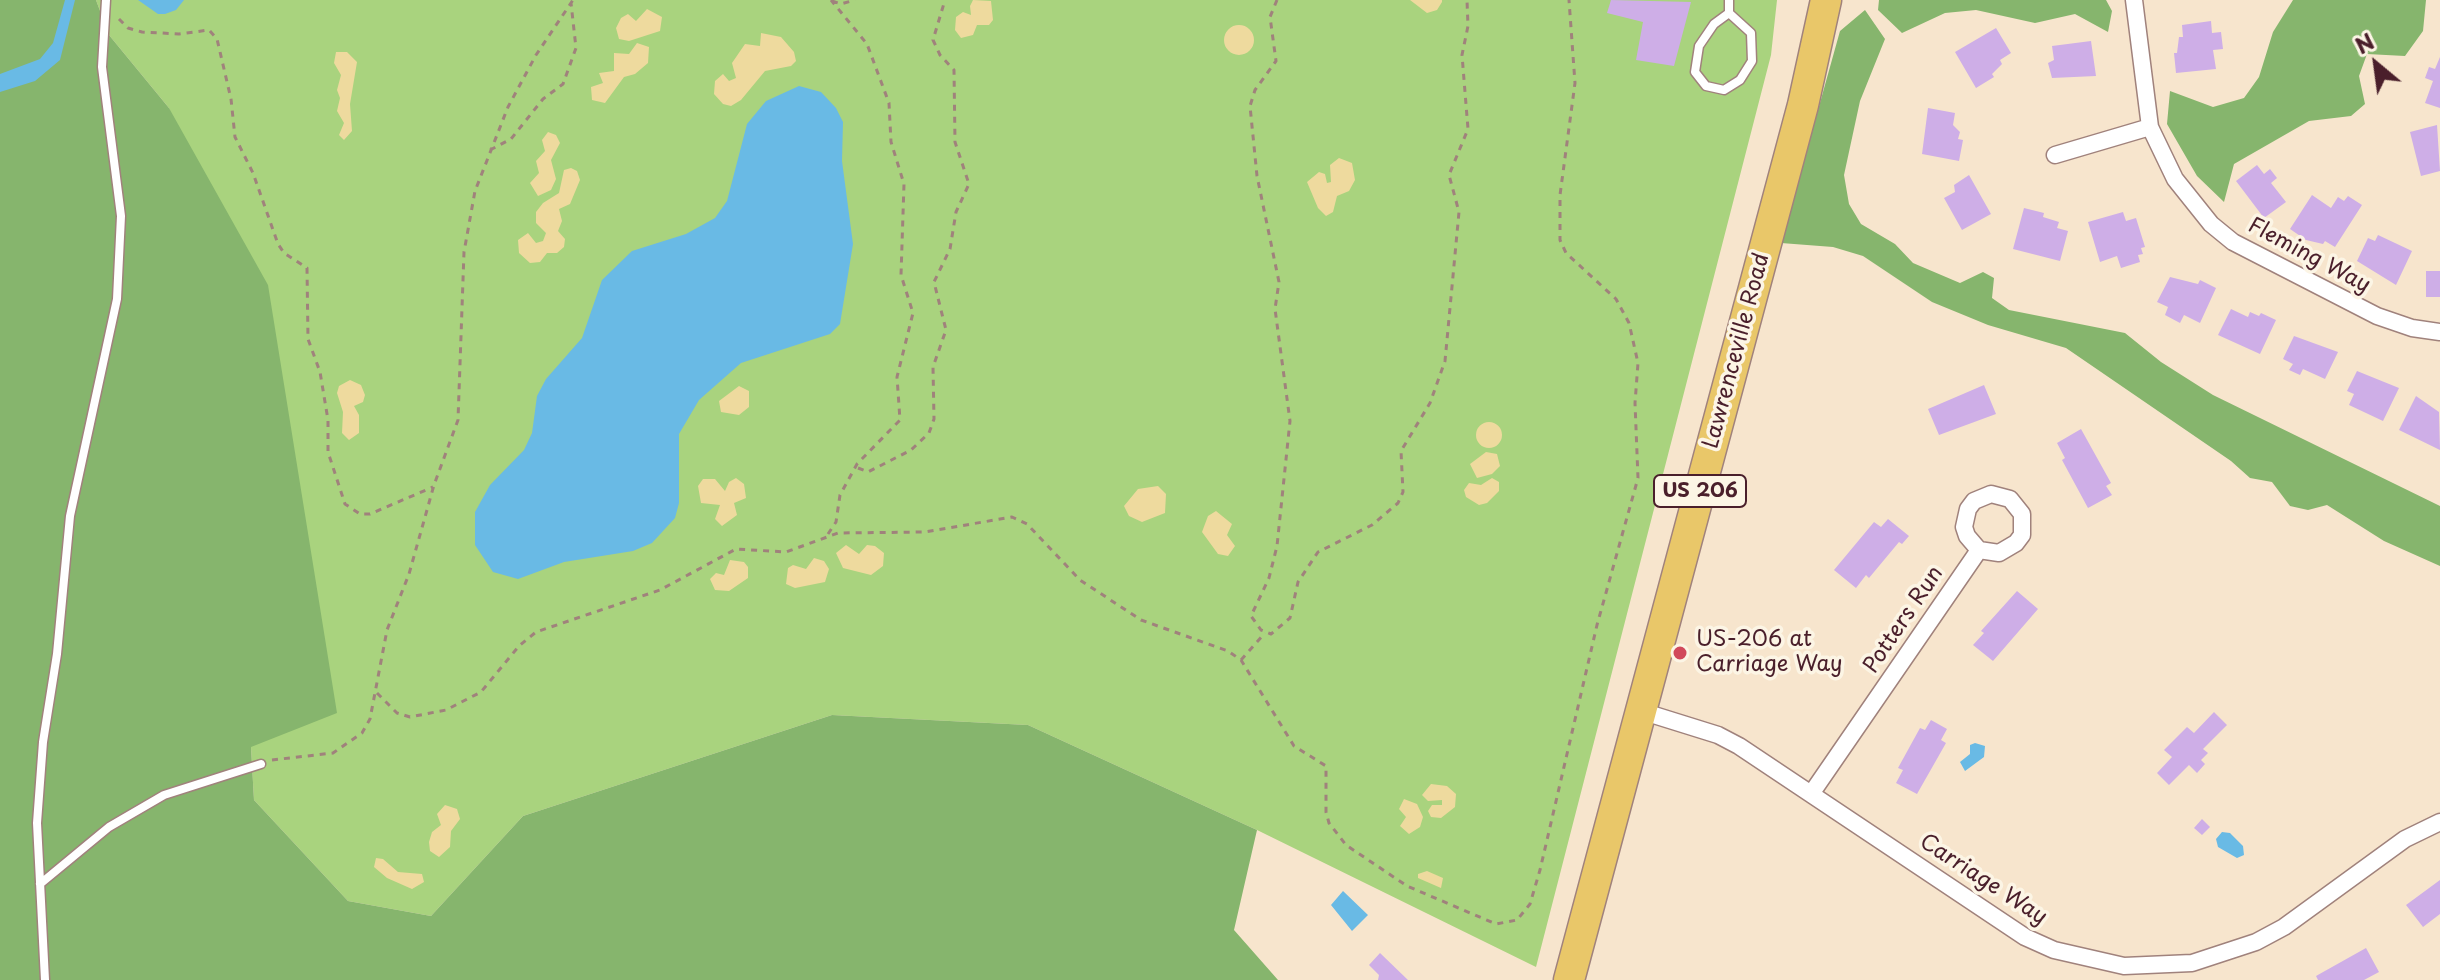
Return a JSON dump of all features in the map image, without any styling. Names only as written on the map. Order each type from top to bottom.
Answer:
[{"type":"highway","name":"Lawrenceville Road","points":[[1569,980],[1803,105],[1826,0]]},
{"type":"street","name":"Fleming Way","points":[[2134,0],[2150,127],[2160,153],[2191,201],[2233,242],[2377,316],[2412,328],[2440,332]]},
{"type":"street","points":[[2055,155],[2150,127]]},
{"type":"street","name":"Potters Run","points":[[1811,794],[1979,550]]},
{"type":"street","name":"Carriage Way","points":[[1641,711],[1718,735],[2025,937],[2067,954],[2124,966],[2192,963],[2256,942],[2284,927],[2405,839],[2440,822]]},
{"type":"lane","points":[[45,980],[37,823],[42,756],[57,654],[70,516],[117,299],[121,216],[102,67],[106,0]]},
{"type":"lane","points":[[1729,0],[1729,13],[1751,33],[1752,61],[1740,80],[1724,90],[1706,86],[1695,72],[1699,46],[1714,24],[1729,13]]},
{"type":"lane","points":[[40,884],[109,827],[164,795],[261,764]]},
{"type":"path","points":[[831,1],[841,4],[855,0]]},
{"type":"path","points":[[857,464],[864,473],[893,461],[923,441],[934,419],[933,367],[946,330],[934,282],[950,249],[956,212],[969,184],[955,142],[954,70],[940,55],[933,40],[945,0]]},
{"type":"path","points":[[1277,0],[1270,17],[1276,61],[1251,97],[1250,106],[1257,176],[1279,282],[1275,309],[1290,421],[1277,546],[1269,578],[1251,616],[1265,633],[1271,634],[1285,625],[1298,582],[1318,552],[1372,525],[1398,503],[1403,492],[1401,451],[1430,403],[1445,361],[1459,212],[1449,175],[1468,129],[1462,55],[1468,26],[1467,0]]},
{"type":"path","points":[[377,693],[397,713],[410,717],[446,710],[481,692],[519,646],[536,632],[660,590],[725,553],[751,549],[786,552],[838,533],[925,532],[1012,517],[1027,524],[1080,580],[1141,620],[1228,651],[1241,660],[1294,746],[1326,766],[1326,812],[1329,823],[1346,845],[1407,886],[1496,924],[1507,924],[1524,914],[1540,870],[1592,647],[1638,478],[1635,403],[1638,363],[1629,323],[1616,299],[1566,253],[1560,240],[1560,195],[1575,83],[1569,0]]},
{"type":"path","points":[[261,764],[333,753],[350,744],[370,719],[387,630],[409,574],[459,409],[459,331],[467,225],[488,151],[536,55],[572,1]]},
{"type":"path","points":[[488,151],[511,139],[543,99],[563,84],[572,68],[576,48],[572,1]]},
{"type":"path","points":[[825,536],[834,528],[836,505],[857,464],[900,420],[897,377],[913,313],[901,275],[904,184],[891,142],[889,103],[867,44],[831,1]]},
{"type":"path","points":[[116,14],[128,28],[142,32],[179,34],[209,30],[217,39],[231,99],[235,137],[253,173],[278,244],[284,253],[307,268],[308,339],[320,372],[328,420],[328,452],[345,504],[360,514],[370,514],[433,487]]},
{"type":"path","points":[[1241,660],[1265,633]]},
{"type":"green space","points":[[0,0],[96,0],[109,35],[169,108],[268,285],[337,713],[251,747],[254,800],[348,901],[431,916],[523,816],[832,715],[1028,725],[1257,830],[1234,930],[1278,980],[0,980]]},
{"type":"green space","points":[[96,0],[1777,0],[1771,55],[1536,967],[1257,830],[1028,725],[832,715],[523,816],[431,916],[348,901],[254,800],[251,747],[169,108],[109,35]]},
{"type":"green space","points":[[1879,0],[2106,0],[2112,11],[2108,32],[2075,14],[2035,23],[1976,10],[1945,13],[1902,33],[1878,10]]},
{"type":"green space","points":[[2293,0],[2426,0],[2423,31],[2405,56],[2367,54],[2359,76],[2365,104],[2351,116],[2309,121],[2234,164],[2224,202],[2197,176],[2167,124],[2170,91],[2213,107],[2244,98],[2259,77],[2273,32]]},
{"type":"green space","points":[[1865,10],[1885,39],[1860,101],[1844,175],[1849,204],[1861,224],[1895,244],[1913,263],[1960,283],[1983,272],[1994,278],[1992,298],[2009,310],[2125,333],[2161,362],[2213,395],[2440,506],[2440,566],[2384,541],[2327,505],[2308,510],[2290,506],[2272,482],[2250,478],[2231,461],[2066,348],[1988,325],[1932,302],[1863,256],[1833,247],[1781,243],[1840,31]]},
{"type":"sand","points":[[973,0],[991,1],[993,20],[989,25],[977,25],[973,35],[961,38],[955,30],[956,17],[963,12],[971,15]]},
{"type":"sand","points":[[1410,0],[1442,2],[1437,10],[1427,13]]},
{"type":"sand","points":[[647,9],[662,17],[660,31],[629,41],[619,39],[616,28],[621,18],[628,14],[636,21]]},
{"type":"sand","points":[[1239,25],[1245,26],[1253,34],[1253,46],[1245,54],[1239,55],[1233,54],[1225,46],[1224,40],[1225,34],[1233,26]]},
{"type":"sand","points":[[761,33],[781,37],[794,52],[796,61],[791,66],[765,71],[741,100],[731,106],[723,104],[714,94],[715,81],[723,74],[729,81],[736,78],[732,63],[745,44],[760,46]]},
{"type":"sand","points":[[637,43],[649,47],[648,63],[635,74],[624,77],[605,103],[592,100],[591,87],[603,83],[599,73],[614,71],[614,53],[629,54]]},
{"type":"sand","points":[[336,52],[347,52],[357,62],[350,104],[352,131],[344,140],[339,135],[344,123],[337,111],[341,75],[334,63]]},
{"type":"sand","points":[[548,132],[556,135],[560,143],[551,160],[556,179],[551,190],[538,196],[530,183],[539,173],[536,161],[545,151],[542,140]]},
{"type":"sand","points":[[1339,158],[1352,163],[1355,180],[1349,191],[1337,196],[1333,212],[1326,216],[1318,208],[1307,182],[1319,172],[1325,174],[1327,183],[1331,182],[1330,165]]},
{"type":"sand","points":[[571,168],[577,171],[580,180],[570,204],[559,209],[562,221],[558,231],[565,239],[564,247],[557,253],[547,253],[540,262],[530,263],[519,253],[518,240],[528,233],[536,243],[543,241],[546,233],[536,223],[536,212],[543,203],[559,193],[564,170]]},
{"type":"sand","points":[[350,380],[361,385],[365,395],[363,402],[354,406],[359,415],[359,433],[349,440],[342,433],[343,412],[337,393],[339,386]]},
{"type":"sand","points":[[739,386],[749,391],[749,407],[739,415],[721,412],[719,401]]},
{"type":"sand","points":[[1489,422],[1498,426],[1502,435],[1498,444],[1489,448],[1480,444],[1476,435],[1480,426]]},
{"type":"sand","points":[[1486,452],[1497,454],[1500,466],[1492,474],[1477,478],[1470,464]]},
{"type":"sand","points":[[736,478],[744,484],[746,498],[734,503],[737,515],[722,526],[715,519],[720,505],[701,503],[698,486],[703,479],[715,479],[725,491],[729,482]]},
{"type":"sand","points":[[1492,478],[1499,482],[1499,491],[1487,503],[1479,505],[1466,497],[1464,490],[1469,483],[1481,485]]},
{"type":"sand","points":[[1158,486],[1166,494],[1165,513],[1142,522],[1129,516],[1124,506],[1138,489]]},
{"type":"sand","points":[[1216,511],[1232,524],[1227,535],[1235,546],[1228,556],[1218,554],[1202,532],[1208,516]]},
{"type":"sand","points":[[846,545],[859,554],[867,545],[875,546],[884,553],[883,566],[871,575],[843,568],[836,553]]},
{"type":"sand","points":[[814,558],[824,561],[829,569],[825,582],[795,588],[786,584],[788,568],[793,565],[806,569]]},
{"type":"sand","points":[[730,560],[744,562],[748,567],[748,578],[729,591],[715,590],[710,579],[716,573],[724,575]]},
{"type":"sand","points":[[1431,784],[1447,786],[1456,794],[1455,807],[1441,818],[1431,817],[1428,811],[1432,805],[1442,805],[1442,800],[1428,801],[1422,795]]},
{"type":"sand","points":[[1404,799],[1417,804],[1423,817],[1420,827],[1409,834],[1400,826],[1406,817],[1399,809]]},
{"type":"sand","points":[[445,805],[457,809],[460,819],[451,831],[450,847],[439,857],[430,851],[429,842],[432,832],[441,825],[437,814]]},
{"type":"sand","points":[[376,858],[383,859],[398,872],[422,874],[424,882],[412,889],[387,878],[374,867]]},
{"type":"sand","points":[[1427,871],[1443,878],[1441,888],[1418,878],[1418,874]]},
{"type":"water","points":[[65,0],[75,0],[60,60],[35,81],[0,92],[0,74],[40,59],[53,43]]},
{"type":"water","points":[[138,0],[184,0],[176,10],[158,14]]},
{"type":"water","points":[[799,86],[821,92],[836,108],[843,122],[842,161],[853,244],[840,324],[830,334],[741,363],[699,400],[679,434],[679,503],[675,518],[652,543],[633,551],[564,562],[518,579],[493,572],[475,545],[475,512],[490,485],[524,450],[532,433],[537,396],[546,379],[582,338],[602,280],[632,251],[686,234],[715,218],[727,201],[747,124],[766,101]]},
{"type":"water","points":[[1970,745],[1985,746],[1984,757],[1965,771],[1960,762],[1970,754]]},
{"type":"water","points":[[2222,832],[2230,833],[2243,846],[2244,855],[2237,858],[2218,847],[2216,839]]},
{"type":"water","points":[[1343,891],[1368,915],[1352,931],[1331,905]]},
{"type":"building","points":[[1611,0],[1691,2],[1674,66],[1636,60],[1643,22],[1607,13]]},
{"type":"building","points":[[2211,21],[2212,33],[2221,32],[2223,49],[2213,50],[2216,69],[2176,73],[2174,53],[2177,53],[2179,37],[2183,37],[2182,25]]},
{"type":"building","points":[[1996,28],[2011,53],[2000,60],[2002,64],[1992,74],[1994,77],[1976,88],[1955,52]]},
{"type":"building","points":[[2091,41],[2096,76],[2052,78],[2048,63],[2054,60],[2052,46]]},
{"type":"building","points":[[2440,57],[2440,108],[2425,103],[2433,81],[2425,78],[2429,67],[2435,69]]},
{"type":"building","points":[[1928,108],[1955,113],[1953,125],[1960,132],[1958,139],[1963,140],[1959,161],[1922,154]]},
{"type":"building","points":[[2437,125],[2440,171],[2421,176],[2410,132]]},
{"type":"building","points":[[2257,165],[2264,174],[2270,169],[2277,178],[2271,183],[2286,202],[2264,218],[2236,181]]},
{"type":"building","points":[[1969,175],[1991,214],[1962,230],[1944,198],[1955,192],[1954,185]]},
{"type":"building","points":[[2312,195],[2331,208],[2338,197],[2344,201],[2348,196],[2362,205],[2335,247],[2325,241],[2323,244],[2306,240],[2290,229]]},
{"type":"building","points":[[2024,208],[2044,213],[2043,217],[2059,222],[2057,228],[2068,231],[2060,261],[2013,249]]},
{"type":"building","points":[[2123,212],[2126,221],[2136,218],[2145,247],[2141,248],[2143,254],[2138,255],[2140,262],[2121,268],[2117,256],[2100,262],[2088,222]]},
{"type":"building","points":[[2378,235],[2412,251],[2396,285],[2357,261],[2368,238],[2375,241]]},
{"type":"building","points":[[2426,271],[2440,271],[2440,297],[2426,297]]},
{"type":"building","points":[[2170,277],[2198,284],[2200,280],[2216,288],[2200,323],[2184,315],[2180,323],[2165,315],[2168,307],[2157,302]]},
{"type":"building","points":[[2231,309],[2248,317],[2250,312],[2259,316],[2261,313],[2276,320],[2260,354],[2218,335]]},
{"type":"building","points":[[2294,336],[2338,352],[2325,379],[2303,369],[2300,375],[2289,370],[2293,364],[2283,359]]},
{"type":"building","points":[[2357,371],[2399,388],[2383,421],[2349,405],[2354,394],[2347,391]]},
{"type":"building","points":[[1984,385],[1996,414],[1939,435],[1928,409]]},
{"type":"building","points":[[2416,396],[2439,412],[2440,450],[2399,430]]},
{"type":"building","points":[[2081,429],[2111,483],[2106,486],[2112,495],[2088,508],[2062,460],[2065,458],[2057,443]]},
{"type":"building","points":[[1888,519],[1909,536],[1902,544],[1899,542],[1869,578],[1866,575],[1856,588],[1834,570],[1874,522],[1881,527]]},
{"type":"building","points":[[2017,591],[2038,609],[1993,661],[1973,645],[1984,633],[1981,631]]},
{"type":"building","points":[[2214,712],[2227,725],[2203,749],[2208,753],[2201,760],[2205,764],[2197,773],[2189,765],[2169,785],[2157,773],[2172,757],[2164,750],[2187,727],[2194,733]]},
{"type":"building","points":[[1931,720],[1947,729],[1941,740],[1946,743],[1917,794],[1896,783],[1903,770],[1898,768],[1920,728],[1925,730]]},
{"type":"building","points":[[2202,819],[2210,827],[2202,835],[2194,828]]},
{"type":"building","points":[[2440,880],[2440,914],[2423,927],[2406,905]]},
{"type":"building","points":[[2366,948],[2379,972],[2364,980],[2318,980],[2316,976]]},
{"type":"building","points":[[1380,953],[1408,980],[1378,980],[1379,975],[1369,965]]},
{"type":"place","name":"US-206 at Carriage Way","points":[[1680,653]]}]
